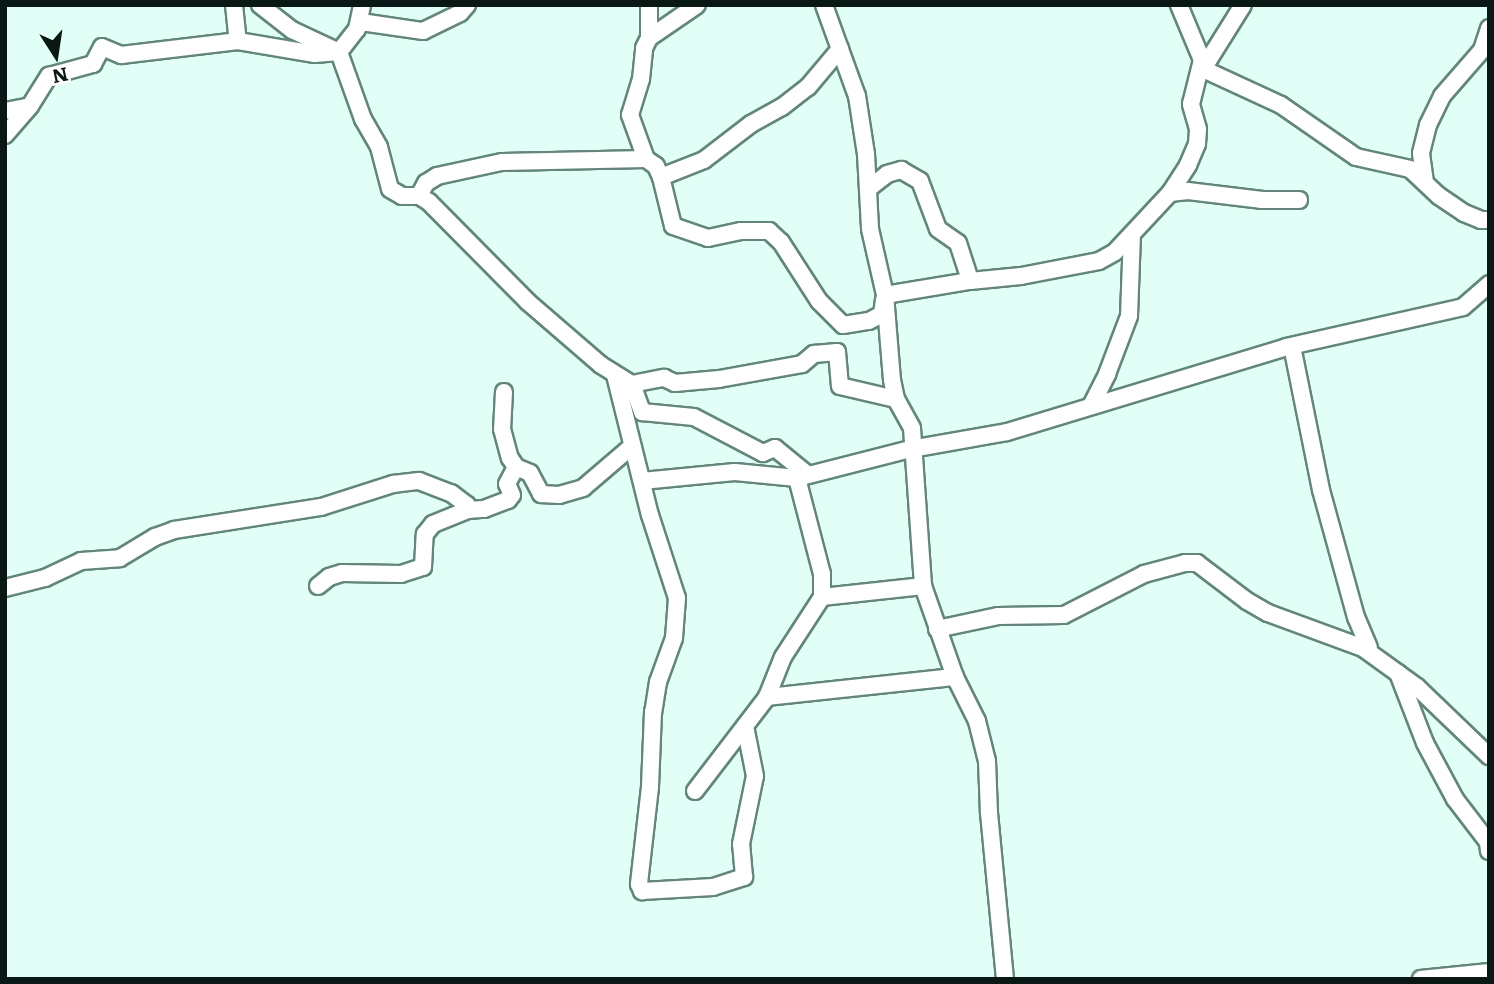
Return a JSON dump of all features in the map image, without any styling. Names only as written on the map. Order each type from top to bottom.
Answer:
[{"type":"street","points":[[234,5],[238,41]]},
{"type":"street","points":[[260,5],[292,30],[339,52],[362,119],[379,147],[390,189],[402,196],[419,195],[429,202],[527,302],[615,375],[632,384],[664,378],[675,383],[719,379],[802,364],[814,354],[837,352],[840,386],[896,399]]},
{"type":"street","points":[[5,135],[30,106],[49,76],[93,64],[102,47],[121,55],[238,41],[315,54],[339,52],[361,22],[362,5]]},
{"type":"street","points":[[361,22],[423,31],[460,13],[467,5]]},
{"type":"street","points":[[649,5],[649,38],[630,115],[646,159],[656,166],[661,177],[673,226],[708,238],[741,231],[769,232],[781,242],[818,301],[843,325],[869,321],[883,314],[884,294]]},
{"type":"street","points":[[649,38],[697,5]]},
{"type":"street","points":[[824,5],[857,96],[870,229],[884,294],[896,399],[912,428],[911,449],[923,586],[954,677],[977,721],[987,761],[989,813],[1005,979]]},
{"type":"street","points":[[1179,5],[1200,50],[1203,69]]},
{"type":"street","points":[[884,294],[970,281],[1012,278],[1099,261],[1115,252],[1170,193],[1188,165],[1197,144],[1198,129],[1191,104],[1203,69],[1243,5]]},
{"type":"street","points":[[1425,182],[1421,153],[1428,125],[1442,96],[1482,50],[1489,28]]},
{"type":"street","points":[[661,177],[704,160],[751,124],[782,107],[808,87],[840,49]]},
{"type":"street","points":[[1203,69],[1293,111],[1356,157],[1410,169],[1438,196],[1464,213],[1481,220],[1489,220]]},
{"type":"street","points":[[5,111],[30,106]]},
{"type":"street","points":[[419,195],[426,183],[437,176],[502,162],[646,159]]},
{"type":"street","points":[[868,189],[887,174],[901,170],[920,181],[938,229],[958,243],[970,281]]},
{"type":"street","points":[[1170,193],[1188,191],[1262,200],[1299,200]]},
{"type":"street","points":[[1091,406],[1107,374],[1129,316],[1132,235]]},
{"type":"street","points":[[642,481],[735,472],[802,476],[911,449],[1007,432],[1292,346],[1463,307],[1489,284]]},
{"type":"street","points":[[1292,346],[1321,490],[1356,617],[1369,646]]},
{"type":"street","points":[[615,375],[632,446],[677,598],[674,638],[658,682],[653,712],[650,787],[639,884],[642,891],[713,887],[744,877],[741,844],[755,776],[745,726]]},
{"type":"street","points":[[632,384],[642,412],[694,417],[763,453],[775,449],[802,476],[822,574],[822,597],[783,657],[767,697],[695,791]]},
{"type":"street","points":[[504,391],[502,429],[516,467],[530,473],[541,494],[559,495],[583,488],[632,446]]},
{"type":"street","points":[[318,586],[329,576],[342,573],[401,574],[423,567],[425,534],[432,524],[468,510],[484,509],[510,498],[507,484],[516,467]]},
{"type":"street","points":[[5,588],[45,578],[81,561],[120,558],[155,537],[174,530],[321,507],[393,484],[419,481],[451,493],[467,505],[468,510]]},
{"type":"street","points":[[937,629],[998,616],[1064,615],[1144,574],[1173,565],[1197,563],[1257,607],[1352,643],[1396,670],[1489,756]]},
{"type":"street","points":[[822,597],[923,586]]},
{"type":"street","points":[[1396,670],[1426,743],[1455,799],[1488,842],[1488,850]]},
{"type":"street","points":[[767,697],[954,677]]},
{"type":"street","points":[[1421,979],[1489,972]]}]
